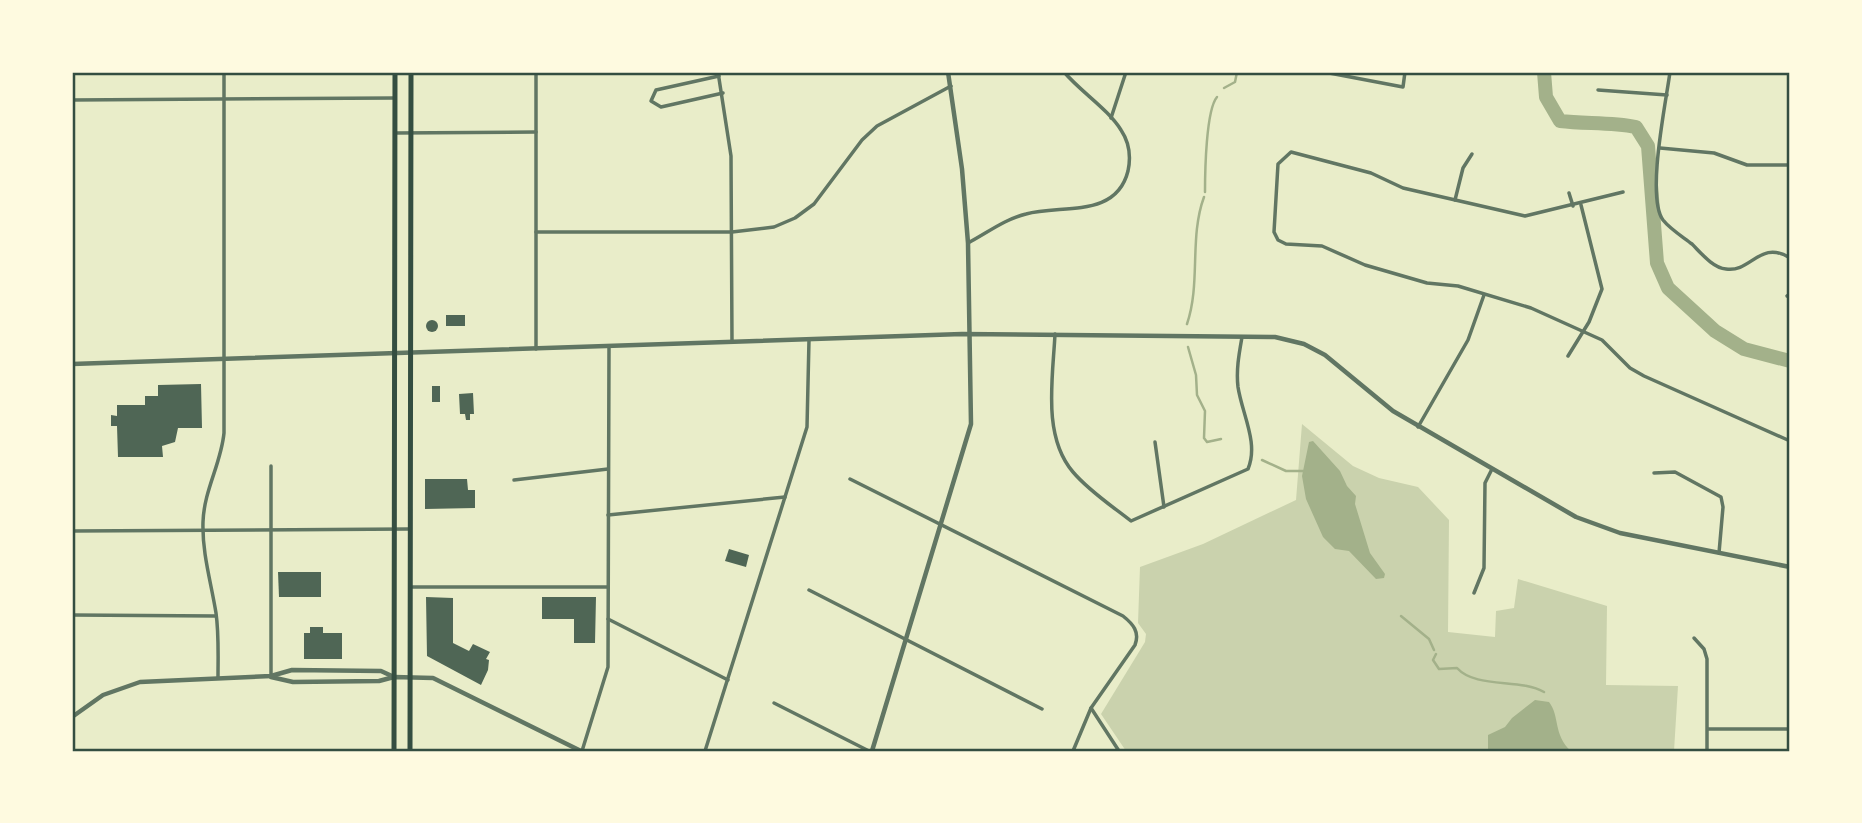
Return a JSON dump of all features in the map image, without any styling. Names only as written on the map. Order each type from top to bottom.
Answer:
[{"type":"main road","points":[[394,751],[395,72]]},
{"type":"main road","points":[[410,751],[411,72]]},
{"type":"street","points":[[218,677],[216,616],[205,561],[203,531],[206,495],[219,459],[224,433],[224,72]]},
{"type":"street","points":[[536,72],[536,349]]},
{"type":"street","points":[[774,703],[870,751],[969,437],[971,334],[968,243],[948,72]]},
{"type":"street","points":[[968,243],[1007,220],[1025,214],[1091,207],[1110,198],[1122,185],[1129,165],[1127,141],[1111,118],[1064,72]]},
{"type":"street","points":[[1111,118],[1126,72]]},
{"type":"street","points":[[1324,72],[1403,87],[1405,72]]},
{"type":"street","points":[[1670,72],[1656,168],[1657,201],[1662,219],[1714,264],[1725,269],[1740,268],[1764,253],[1790,258]]},
{"type":"street","points":[[723,93],[661,107],[651,101],[656,90],[719,74],[723,93],[730,141],[732,343]]},
{"type":"street","points":[[536,232],[732,232],[774,227],[805,212],[822,196],[862,140],[877,126],[950,86]]},
{"type":"street","points":[[1598,90],[1667,94]]},
{"type":"street","points":[[72,100],[395,98]]},
{"type":"street","points":[[395,133],[536,132]]},
{"type":"street","points":[[1660,148],[1714,153],[1747,165],[1790,166]]},
{"type":"street","points":[[1623,192],[1529,217],[1404,188],[1371,173],[1298,152],[1283,156],[1277,167],[1274,229],[1278,240],[1286,244],[1322,246],[1365,265],[1427,283],[1458,286],[1531,308],[1606,343],[1636,372],[1790,441]]},
{"type":"street","points":[[1455,200],[1463,168],[1472,154]]},
{"type":"street","points":[[1569,193],[1573,206]]},
{"type":"street","points":[[1568,356],[1602,289],[1581,204]]},
{"type":"street","points":[[1418,427],[1473,332],[1484,294]]},
{"type":"street","points":[[72,364],[971,334],[1285,339],[1316,350],[1418,427],[1565,511],[1602,528],[1790,567]]},
{"type":"street","points":[[1055,334],[1052,412],[1068,464],[1085,483],[1131,521],[1248,469],[1251,462],[1250,432],[1238,384],[1237,364],[1243,337]]},
{"type":"street","points":[[705,751],[808,422],[809,340]]},
{"type":"street","points":[[271,676],[293,682],[379,681],[394,677],[433,678],[453,685],[581,751],[608,670],[609,347]]},
{"type":"street","points":[[1156,442],[1164,507]]},
{"type":"street","points":[[271,466],[271,676]]},
{"type":"street","points":[[1474,593],[1484,565],[1485,489],[1492,468]]},
{"type":"street","points":[[514,480],[608,469]]},
{"type":"street","points":[[1654,473],[1675,472],[1721,497],[1723,507],[1719,552]]},
{"type":"street","points":[[850,479],[1129,620],[1136,630],[1135,645],[1091,708],[1073,751]]},
{"type":"street","points":[[608,515],[785,497]]},
{"type":"street","points":[[72,531],[411,529]]},
{"type":"street","points":[[411,587],[608,587]]},
{"type":"street","points":[[809,590],[1042,709]]},
{"type":"street","points":[[72,615],[216,616]]},
{"type":"street","points":[[608,619],[728,680]]},
{"type":"street","points":[[1693,638],[1706,655],[1707,751]]},
{"type":"street","points":[[72,717],[103,695],[128,684],[164,679],[271,676],[292,670],[381,671],[394,677]]},
{"type":"street","points":[[1091,708],[1119,751]]},
{"type":"street","points":[[1707,729],[1790,729]]},
{"type":"shaded area","points":[[1302,424],[1353,466],[1379,478],[1418,487],[1449,520],[1448,632],[1495,637],[1496,611],[1514,608],[1518,579],[1607,606],[1606,685],[1678,686],[1674,751],[1126,751],[1101,714],[1145,642],[1146,634],[1138,623],[1140,567],[1203,544],[1296,500]]},
{"type":"shaded area","points":[[1313,441],[1340,471],[1347,486],[1356,496],[1355,504],[1370,553],[1385,574],[1384,578],[1376,579],[1349,551],[1335,549],[1323,537],[1306,499],[1302,476],[1309,442]]},
{"type":"shaded area","points":[[1535,700],[1549,702],[1562,739],[1571,751],[1488,751],[1488,735],[1505,727]]},
{"type":"building","points":[[446,315],[465,315],[465,326],[446,326]]},
{"type":"building","points":[[432,320],[438,326],[432,332],[426,326]]},
{"type":"building","points":[[201,384],[202,428],[178,428],[175,442],[162,446],[163,457],[118,457],[117,426],[111,426],[111,415],[117,416],[117,405],[145,405],[145,396],[158,396],[158,385]]},
{"type":"building","points":[[432,386],[440,386],[440,402],[432,402]]},
{"type":"building","points":[[473,393],[474,414],[470,414],[470,420],[466,420],[465,414],[460,414],[459,394]]},
{"type":"building","points":[[425,479],[467,479],[468,490],[475,490],[475,508],[425,509]]},
{"type":"building","points":[[729,549],[749,555],[746,567],[725,561]]},
{"type":"building","points":[[278,572],[321,572],[321,597],[279,597]]},
{"type":"building","points":[[426,597],[453,598],[453,643],[469,651],[473,644],[490,652],[486,659],[489,660],[488,670],[481,685],[427,656]]},
{"type":"building","points":[[542,597],[596,597],[595,643],[574,643],[574,619],[542,619]]},
{"type":"building","points":[[310,627],[323,627],[323,633],[342,633],[342,659],[304,659],[304,633],[310,633]]},
{"type":"waterway","points":[[1224,88],[1235,82],[1237,72]]},
{"type":"waterway","points":[[1544,72],[1546,97],[1560,121],[1636,127],[1648,146],[1657,263],[1668,288],[1715,331],[1744,349],[1790,361]]},
{"type":"waterway","points":[[1205,192],[1208,127],[1217,97]]},
{"type":"waterway","points":[[1187,324],[1193,293],[1197,228],[1204,197]]},
{"type":"waterway","points":[[1188,347],[1196,375],[1197,395],[1205,411],[1204,438],[1207,442],[1221,439]]},
{"type":"waterway","points":[[1262,460],[1286,471],[1303,471]]},
{"type":"waterway","points":[[1401,616],[1429,639],[1434,650]]},
{"type":"waterway","points":[[1436,654],[1433,660],[1439,669],[1457,668],[1475,679],[1523,685],[1544,692]]}]
